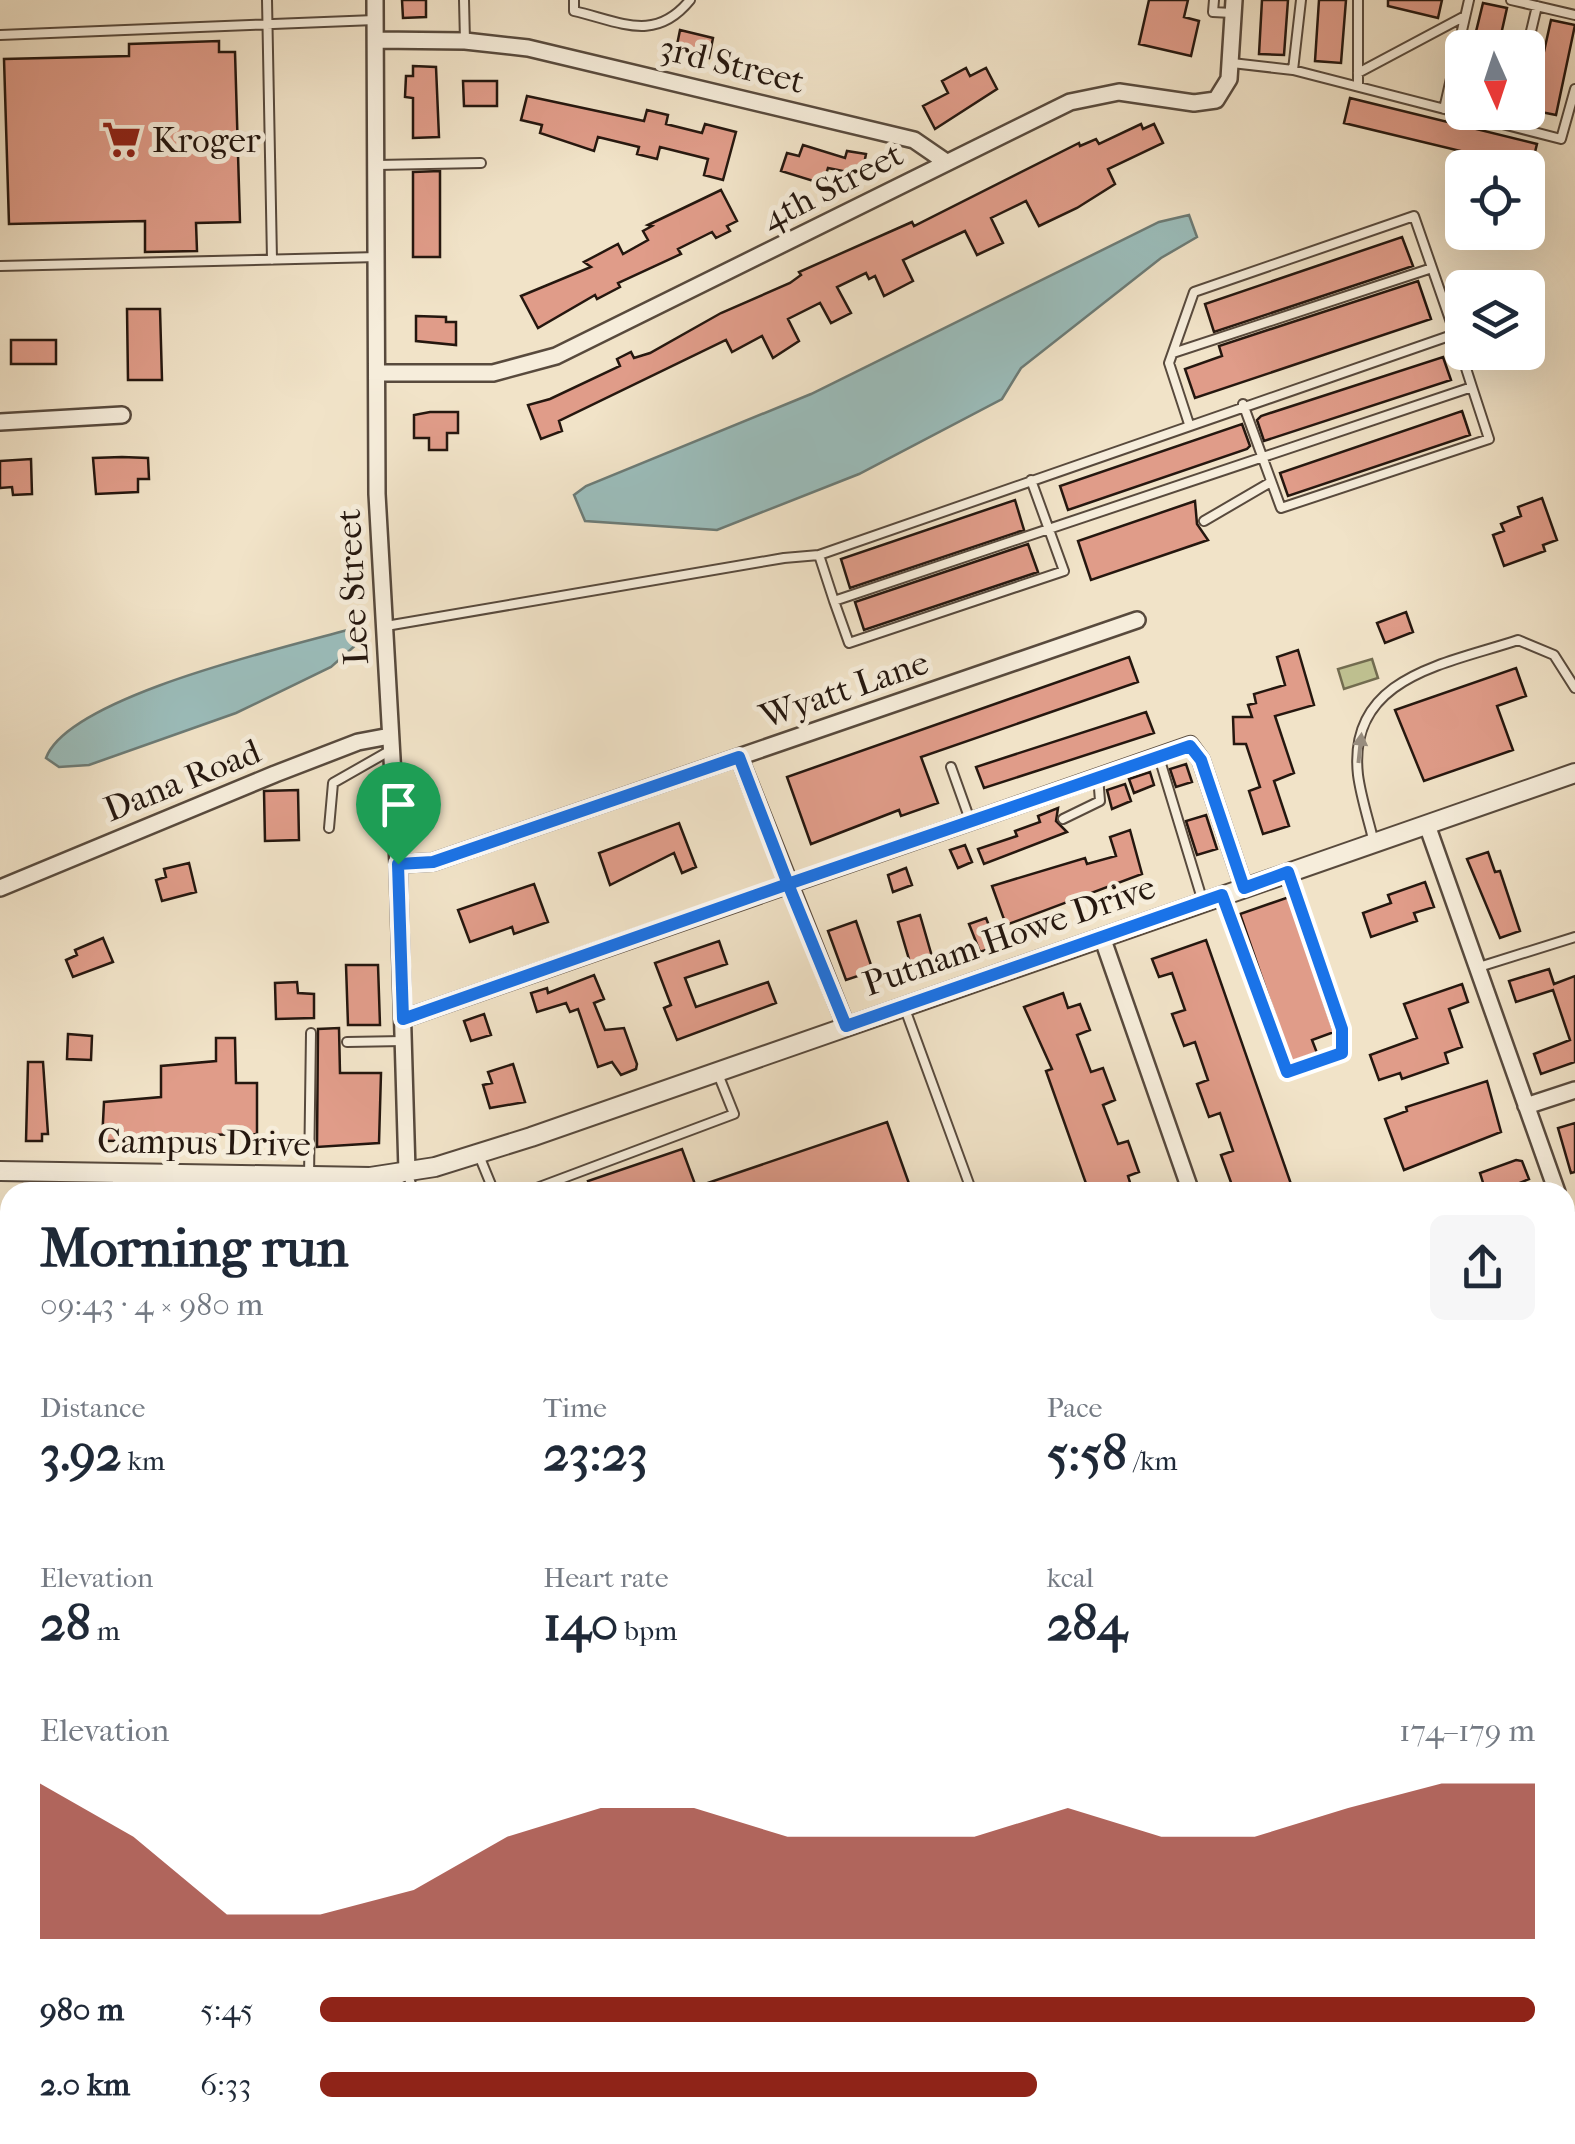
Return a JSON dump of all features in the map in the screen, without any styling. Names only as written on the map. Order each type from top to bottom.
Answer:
[{"type":"street","name":"Lee Street","points":[[376,0],[377,494],[398,864],[407,1171]]},
{"type":"street","name":"4th Street","points":[[378,374],[493,373],[532,365],[946,162],[1094,94],[1118,92],[1211,102],[1224,92],[1232,62],[1234,6]]},
{"type":"street","name":"3rd Street","points":[[376,40],[465,41],[600,62],[896,135],[928,147],[946,162]]},
{"type":"street","points":[[0,422],[122,415]]},
{"type":"street","name":"Wyatt Lane","points":[[398,864],[433,862],[1137,620]]},
{"type":"street","name":"Dana Road","points":[[0,888],[358,742],[390,743]]},
{"type":"street","points":[[403,1019],[1098,774],[1190,746],[1201,760],[1244,888]]},
{"type":"street","points":[[739,757],[846,1026]]},
{"type":"street","name":"Putnam Howe Drive","points":[[407,1171],[478,1154],[1575,774]]},
{"type":"street","points":[[1427,824],[1553,1182]]},
{"type":"street","points":[[1102,937],[1188,1182]]},
{"type":"street","points":[[1526,1106],[1575,1090]]},
{"type":"street","name":"Campus Drive","points":[[0,1170],[117,1173],[176,1182]]},
{"type":"street","points":[[386,1182],[407,1171]]},
{"type":"street","name":"Campus Drive","points":[[223,1182],[407,1171]]},
{"type":"lane","points":[[267,0],[272,260]]},
{"type":"lane","points":[[464,0],[465,41]]},
{"type":"lane","points":[[574,0],[574,11],[649,29],[676,16],[690,0]]},
{"type":"lane","points":[[1214,0],[1213,12],[1234,6]]},
{"type":"lane","points":[[1294,70],[1301,0]]},
{"type":"lane","points":[[1358,0],[1358,86]]},
{"type":"lane","points":[[1232,62],[1294,70],[1444,109],[1469,0]]},
{"type":"lane","points":[[1511,0],[1575,15]]},
{"type":"lane","points":[[1531,30],[1537,6]]},
{"type":"lane","points":[[1358,74],[1465,16]]},
{"type":"lane","points":[[0,34],[376,20]]},
{"type":"lane","points":[[1527,130],[1562,139],[1575,89]]},
{"type":"lane","points":[[377,165],[480,163]]},
{"type":"lane","points":[[1189,424],[1170,363],[1194,292],[1414,216],[1445,305]]},
{"type":"lane","points":[[0,266],[378,257]]},
{"type":"lane","points":[[1173,353],[1432,268]]},
{"type":"lane","points":[[384,626],[819,555],[1244,404],[1445,337]]},
{"type":"lane","points":[[1244,404],[1281,508],[1489,439],[1467,370]]},
{"type":"lane","points":[[834,602],[1472,387]]},
{"type":"lane","points":[[819,555],[849,643],[1064,570],[1031,480]]},
{"type":"lane","points":[[1204,521],[1272,482]]},
{"type":"lane","points":[[1374,843],[1358,775],[1359,740],[1369,712],[1395,684],[1518,640],[1554,655],[1575,688]]},
{"type":"lane","points":[[328,828],[333,784],[390,743]]},
{"type":"lane","points":[[1158,754],[1203,902]]},
{"type":"lane","points":[[951,767],[970,820]]},
{"type":"lane","points":[[1063,819],[1100,801],[1098,774]]},
{"type":"lane","points":[[1222,895],[1287,1072],[1301,1068],[1342,1053],[1342,1029],[1288,872]]},
{"type":"lane","points":[[1478,967],[1575,937]]},
{"type":"lane","points":[[904,1006],[968,1182]]},
{"type":"lane","points":[[309,1177],[311,1034]]},
{"type":"lane","points":[[347,1042],[403,1041]]},
{"type":"lane","points":[[553,1182],[734,1114],[717,1072]]},
{"type":"lane","points":[[478,1154],[490,1182]]},
{"type":"lane","points":[[407,1171],[411,1182]]},
{"type":"lane","points":[[117,1173],[117,1182]]},
{"type":"green space","points":[[1372,659],[1378,678],[1344,689],[1338,669]]},
{"type":"water","points":[[1189,215],[1197,237],[1161,258],[1021,368],[1002,399],[859,474],[717,530],[585,521],[574,495],[586,486],[811,394],[1159,222]]},
{"type":"water","points":[[362,626],[366,636],[331,667],[236,713],[89,765],[59,767],[46,758],[63,735],[96,713],[139,694],[239,660]]},
{"type":"building","points":[[402,0],[426,0],[426,17],[403,18]]},
{"type":"building","points":[[1149,0],[1188,0],[1184,17],[1199,21],[1191,56],[1139,44]]},
{"type":"building","points":[[1262,0],[1288,0],[1284,55],[1259,54]]},
{"type":"building","points":[[1319,0],[1346,0],[1341,63],[1315,61]]},
{"type":"building","points":[[1388,0],[1442,0],[1438,18],[1388,6]]},
{"type":"building","points":[[1483,3],[1507,8],[1502,30],[1476,30]]},
{"type":"building","points":[[1551,20],[1575,25],[1556,115],[1545,113],[1545,47]]},
{"type":"building","points":[[680,30],[713,38],[709,58],[676,50]]},
{"type":"building","name":"Kroger","points":[[219,41],[219,52],[235,52],[240,222],[196,223],[197,251],[145,252],[145,221],[9,224],[4,59],[129,56],[129,44]]},
{"type":"building","points":[[413,66],[436,67],[439,137],[413,138],[413,98],[405,97],[406,76],[413,76]]},
{"type":"building","points":[[966,68],[970,76],[986,68],[997,89],[935,129],[923,106],[948,93],[942,81]]},
{"type":"building","points":[[463,81],[497,81],[497,106],[464,106]]},
{"type":"building","points":[[527,96],[644,121],[647,110],[668,115],[666,124],[702,133],[705,124],[736,132],[723,180],[704,175],[708,159],[660,147],[657,159],[637,154],[639,147],[598,137],[594,151],[540,133],[542,125],[521,120]]},
{"type":"building","points":[[1350,98],[1445,121],[1445,130],[1480,130],[1537,144],[1536,150],[1456,150],[1344,123]]},
{"type":"building","points":[[1141,124],[1143,129],[1154,124],[1163,143],[1108,169],[1115,184],[1077,208],[1039,226],[1026,201],[991,218],[1003,243],[977,255],[965,231],[903,260],[913,281],[884,296],[875,276],[869,279],[866,273],[837,287],[851,313],[831,323],[820,303],[788,319],[799,341],[773,358],[762,336],[732,352],[726,340],[559,421],[562,431],[541,439],[528,405],[550,399],[620,366],[617,359],[631,352],[634,358],[650,353],[721,313],[790,283],[801,275],[799,272],[912,222],[914,226],[1079,143],[1080,146],[1096,139],[1099,144]]},
{"type":"building","points":[[803,145],[845,158],[847,151],[866,154],[864,164],[875,167],[872,177],[828,168],[823,184],[781,171],[787,153],[799,156]]},
{"type":"building","points":[[440,171],[440,257],[413,257],[413,172]]},
{"type":"building","points":[[721,190],[737,221],[727,226],[730,231],[716,238],[712,232],[678,249],[681,254],[618,283],[620,287],[597,299],[595,295],[538,328],[521,296],[591,267],[584,262],[618,244],[623,254],[648,240],[643,231],[652,226],[648,225]]},
{"type":"building","points":[[1402,237],[1413,266],[1214,332],[1205,304]]},
{"type":"building","points":[[1418,281],[1431,319],[1195,398],[1185,369],[1222,356],[1219,346]]},
{"type":"building","points":[[127,309],[160,309],[162,380],[128,380]]},
{"type":"building","points":[[416,316],[446,317],[446,322],[456,322],[456,345],[416,341]]},
{"type":"building","points":[[11,340],[56,340],[56,364],[11,364]]},
{"type":"building","points":[[1443,357],[1451,380],[1264,441],[1257,420]]},
{"type":"building","points":[[1462,411],[1470,435],[1288,496],[1280,473]]},
{"type":"building","points":[[458,412],[458,433],[447,433],[447,450],[429,450],[429,438],[414,438],[414,415]]},
{"type":"building","points":[[1242,424],[1250,446],[1247,449],[1068,510],[1060,486]]},
{"type":"building","points":[[93,458],[148,458],[149,479],[138,479],[138,492],[96,494]]},
{"type":"building","points":[[31,459],[32,494],[13,495],[12,487],[0,488],[0,461]]},
{"type":"building","points":[[1542,498],[1557,540],[1543,545],[1545,551],[1504,566],[1493,535],[1504,531],[1501,524],[1521,516],[1518,507]]},
{"type":"building","points":[[1015,500],[1024,530],[850,588],[841,559]]},
{"type":"building","points":[[1195,501],[1197,524],[1208,540],[1091,580],[1078,541]]},
{"type":"building","points":[[1028,544],[1038,572],[864,630],[855,602]]},
{"type":"building","points":[[1406,612],[1413,632],[1385,643],[1377,623]]},
{"type":"building","points":[[1298,650],[1314,705],[1275,716],[1294,773],[1274,781],[1289,826],[1263,834],[1249,791],[1260,787],[1246,744],[1234,744],[1233,717],[1252,717],[1248,705],[1256,703],[1254,694],[1285,685],[1277,657]]},
{"type":"building","points":[[1129,657],[1138,682],[921,757],[938,803],[901,816],[899,810],[811,844],[787,777]]},
{"type":"building","points":[[1516,668],[1526,696],[1497,706],[1513,750],[1424,781],[1395,710]]},
{"type":"building","points":[[1146,712],[1154,733],[984,788],[976,767]]},
{"type":"building","points":[[1186,764],[1192,782],[1176,787],[1170,769]]},
{"type":"building","points":[[1150,772],[1154,785],[1134,793],[1129,779]]},
{"type":"building","points":[[1125,784],[1131,801],[1112,809],[1107,790]]},
{"type":"building","points":[[298,790],[299,840],[265,841],[264,791]]},
{"type":"building","points":[[1058,808],[1056,821],[1067,832],[984,864],[978,849],[1017,836],[1015,831],[1040,822],[1038,816]]},
{"type":"building","points":[[1206,815],[1217,849],[1197,855],[1186,821]]},
{"type":"building","points":[[679,823],[696,867],[682,873],[674,853],[610,885],[599,853]]},
{"type":"building","points":[[1130,830],[1142,874],[1006,925],[992,886],[1085,858],[1087,864],[1116,856],[1110,837]]},
{"type":"building","points":[[965,845],[972,862],[958,868],[950,850]]},
{"type":"building","points":[[1488,852],[1495,872],[1500,871],[1520,931],[1500,938],[1467,859]]},
{"type":"building","points":[[189,863],[196,892],[162,901],[156,880],[166,877],[164,869]]},
{"type":"building","points":[[906,868],[912,885],[893,892],[888,875]]},
{"type":"building","points":[[1425,882],[1434,907],[1414,913],[1417,921],[1371,937],[1363,913],[1391,903],[1388,895]]},
{"type":"building","points":[[534,884],[548,922],[514,934],[512,927],[470,942],[458,910]]},
{"type":"building","points":[[1289,897],[1334,1032],[1312,1040],[1317,1053],[1291,1062],[1240,914]]},
{"type":"building","points":[[920,915],[933,960],[911,966],[898,922]]},
{"type":"building","points":[[986,918],[997,946],[980,952],[969,924]]},
{"type":"building","points":[[856,921],[873,971],[846,980],[828,931]]},
{"type":"building","points":[[103,938],[113,962],[73,977],[66,960],[77,955],[75,950]]},
{"type":"building","points":[[1206,940],[1290,1182],[1231,1182],[1221,1155],[1233,1151],[1220,1113],[1209,1117],[1197,1084],[1208,1080],[1195,1042],[1184,1046],[1172,1014],[1185,1010],[1172,973],[1159,977],[1152,959]]},
{"type":"building","points":[[719,941],[727,964],[685,978],[696,1007],[768,982],[776,1003],[677,1040],[664,1008],[671,1005],[655,963]]},
{"type":"building","points":[[346,965],[378,965],[380,1025],[348,1025]]},
{"type":"building","points":[[1549,969],[1554,984],[1575,976],[1575,1062],[1541,1074],[1534,1054],[1570,1040],[1553,990],[1516,1002],[1509,981]]},
{"type":"building","points":[[594,975],[604,999],[594,1003],[605,1030],[624,1028],[637,1064],[636,1069],[621,1075],[612,1062],[598,1067],[578,1009],[570,1012],[566,1003],[537,1012],[531,993],[547,988],[548,993]]},
{"type":"building","points":[[297,982],[298,993],[314,994],[314,1018],[276,1019],[275,983]]},
{"type":"building","points":[[1462,984],[1468,1002],[1449,1009],[1462,1047],[1445,1053],[1448,1063],[1402,1079],[1400,1073],[1379,1080],[1370,1055],[1417,1038],[1404,1004]]},
{"type":"building","points":[[1063,993],[1068,1008],[1080,1004],[1090,1030],[1077,1035],[1091,1072],[1103,1068],[1115,1100],[1103,1105],[1118,1144],[1128,1141],[1139,1172],[1128,1176],[1130,1182],[1085,1182],[1046,1071],[1052,1069],[1024,1007]]},
{"type":"building","points":[[484,1014],[491,1035],[471,1041],[464,1021]]},
{"type":"building","points":[[339,1028],[340,1073],[381,1073],[379,1143],[317,1147],[318,1029]]},
{"type":"building","points":[[68,1034],[92,1036],[91,1060],[67,1059]]},
{"type":"building","points":[[216,1038],[235,1038],[236,1083],[257,1083],[257,1134],[202,1135],[202,1147],[181,1148],[181,1140],[102,1141],[104,1102],[161,1097],[161,1066],[216,1061]]},
{"type":"building","points":[[28,1062],[43,1062],[48,1134],[42,1134],[42,1141],[26,1141]]},
{"type":"building","points":[[513,1064],[525,1102],[490,1108],[483,1085],[492,1083],[488,1072]]},
{"type":"building","points":[[1487,1081],[1501,1132],[1404,1170],[1385,1119],[1407,1111],[1406,1107]]},
{"type":"building","points":[[887,1122],[908,1182],[711,1182]]},
{"type":"building","points":[[1575,1123],[1575,1172],[1571,1173],[1558,1128]]},
{"type":"building","points":[[682,1149],[694,1182],[588,1181]]},
{"type":"building","points":[[1516,1160],[1522,1161],[1529,1179],[1483,1182],[1480,1173]]},
{"type":"place","name":"Kroger","points":[[122,140]]},
{"type":"route","points":[[398,864],[403,1019],[788,884],[846,1026],[1222,895],[1287,1072],[1342,1053],[1342,1029],[1288,872],[1244,888],[1201,760],[1190,746],[1133,762],[788,884],[739,757],[568,812],[433,862],[398,864]]}]
